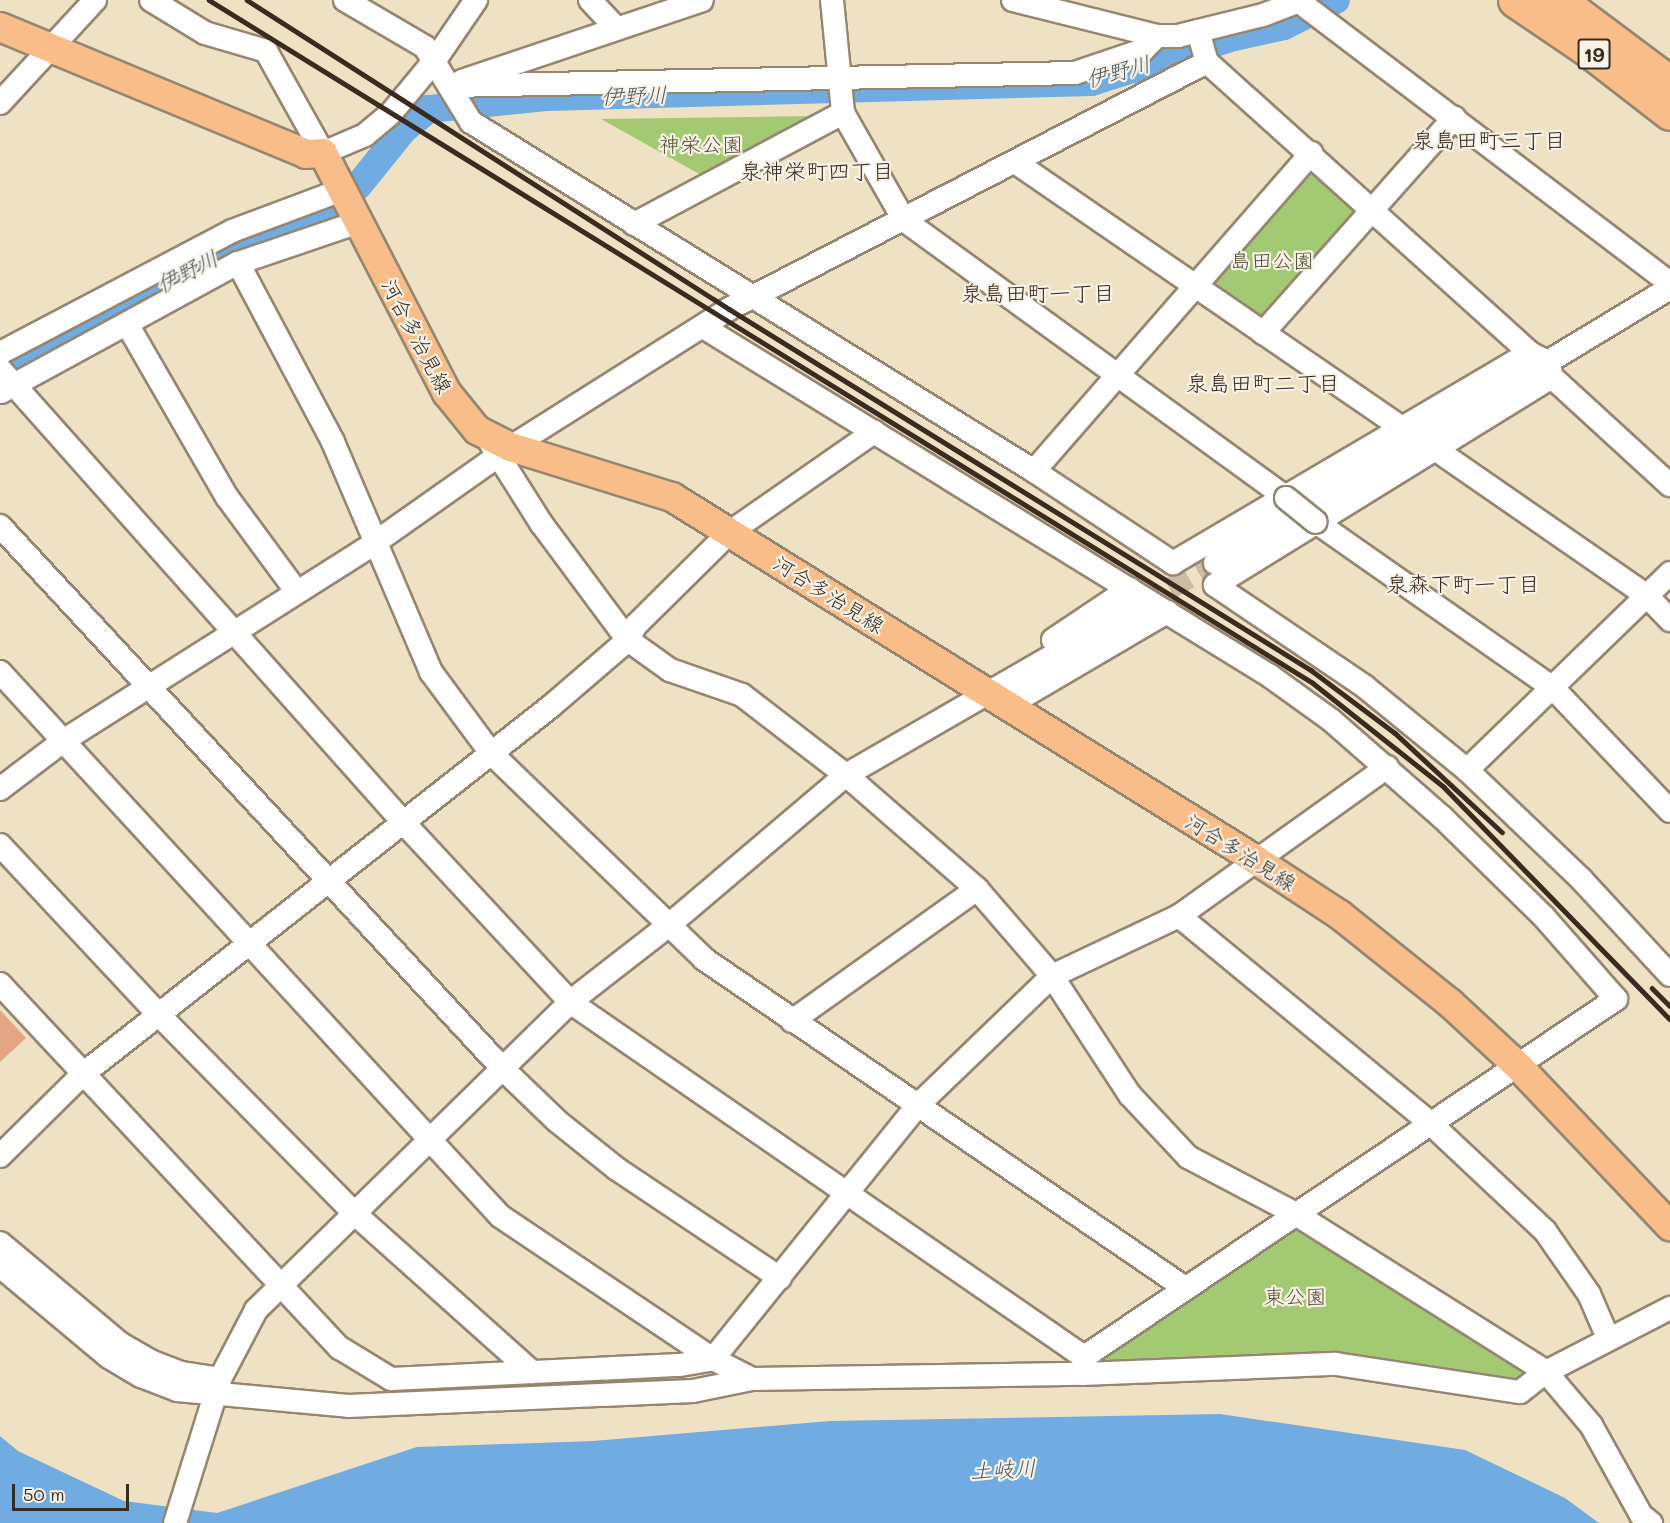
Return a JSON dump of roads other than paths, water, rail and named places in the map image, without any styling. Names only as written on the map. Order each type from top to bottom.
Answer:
[{"type":"highway","name":"19","points":[[1515,0],[1586,48],[1670,113]]},
{"type":"highway","name":"19","points":[[1559,0],[1670,83]]},
{"type":"main road","points":[[0,27],[306,154],[323,153]]},
{"type":"main road","name":"河合多治見線","points":[[323,153],[349,209],[447,393],[463,416],[499,446],[672,497],[1256,860],[1394,957],[1518,1066],[1670,1226]]},
{"type":"street","points":[[0,102],[52,50],[95,0]]},
{"type":"street","points":[[151,0],[205,33],[266,51],[323,153],[345,145],[376,127],[435,60],[476,0]]},
{"type":"street","points":[[345,0],[425,47],[471,122],[1034,471],[1173,563],[1403,429],[1543,364]]},
{"type":"street","points":[[590,0],[616,28]]},
{"type":"street","points":[[450,86],[702,0]]},
{"type":"street","points":[[832,0],[843,113],[904,220],[1316,522],[1552,687],[1670,811]]},
{"type":"street","points":[[1013,0],[1157,36],[1198,31],[1263,15],[1299,0],[1670,283]]},
{"type":"street","points":[[1198,31],[1206,62],[1373,209],[1543,364],[1670,485]]},
{"type":"street","points":[[450,86],[840,81],[1075,74],[1143,50],[1157,36]]},
{"type":"street","points":[[0,789],[63,741],[376,542],[499,446],[703,327],[729,309],[754,299],[1206,62]]},
{"type":"street","points":[[634,224],[843,113]]},
{"type":"street","points":[[1263,333],[1454,118]]},
{"type":"street","points":[[1034,471],[1311,153]]},
{"type":"street","points":[[1015,162],[1403,429]]},
{"type":"street","points":[[349,209],[238,263],[127,324],[5,382],[403,822],[570,1002],[1084,1365]]},
{"type":"street","points":[[0,353],[232,231],[349,209]]},
{"type":"street","points":[[238,263],[333,442],[431,672],[491,753],[704,958],[792,1021],[1185,1288]]},
{"type":"street","points":[[1215,563],[1670,288]]},
{"type":"street","points":[[127,324],[227,497],[297,592]]},
{"type":"street","points":[[703,327],[1135,597],[1167,612],[1270,676],[1387,767],[1544,917],[1616,999],[1294,1213],[1185,1288],[1084,1365]]},
{"type":"street","points":[[1543,364],[1435,449],[1215,585],[1364,686],[1467,770],[1581,879],[1668,969]]},
{"type":"street","points":[[0,1156],[83,1074],[250,945],[491,753],[628,640],[635,626],[729,533],[874,432]]},
{"type":"street","points":[[499,446],[541,523],[628,640],[670,669],[742,695],[846,776],[977,889],[1052,976],[1130,1095],[1188,1157],[1294,1213],[1546,1372],[1591,1425],[1641,1515],[1651,1523]]},
{"type":"street","points":[[1435,449],[1646,595],[1670,620]]},
{"type":"street","points":[[0,526],[503,1069],[557,1121],[617,1169],[780,1278]]},
{"type":"street","points":[[1467,770],[1670,573]]},
{"type":"street","points":[[991,696],[1135,597]]},
{"type":"street","points":[[175,1523],[215,1394],[246,1327],[280,1286],[570,1002],[669,925],[846,776],[991,696],[1167,612]]},
{"type":"street","points":[[0,672],[500,1216],[713,1359],[752,1379]]},
{"type":"street","points":[[0,984],[340,1348],[391,1379],[680,1365],[713,1359],[847,1197],[917,1106],[1052,976],[1179,916],[1387,767]]},
{"type":"street","points":[[0,845],[159,1015],[354,1213],[532,1372]]},
{"type":"street","points":[[792,1021],[977,889]]},
{"type":"street","points":[[1179,916],[1429,1122],[1545,1232],[1589,1294],[1608,1338]]},
{"type":"street","points":[[0,1243],[121,1344],[150,1361],[182,1373],[215,1394]]},
{"type":"street","points":[[0,1266],[109,1357],[133,1371],[177,1390],[348,1406],[402,1406],[693,1390],[752,1379],[1084,1365],[1336,1364],[1520,1392],[1546,1372],[1670,1308]]},
{"type":"water","name":"土岐川","points":[[1220,1414],[1465,1450],[1565,1498],[1599,1523],[0,1523],[0,1436],[18,1451],[124,1501],[217,1513],[417,1447],[593,1441],[830,1421]]},
{"type":"waterway","name":"伊野川","points":[[0,371],[43,343],[239,244],[331,210],[358,186],[404,129],[429,109],[548,97],[1092,82],[1234,37],[1284,26],[1336,0]]},
{"type":"tunnel","points":[[1141,605],[1215,563]]},
{"type":"railway","points":[[209,0],[1313,683],[1444,787],[1670,1019]]},
{"type":"railway","points":[[247,0],[729,309],[1311,670],[1395,733],[1502,832]]},
{"type":"railway","points":[[1652,988],[1670,1006]]},
{"type":"district","name":"泉島田町三丁目","points":[[1489,140]]},
{"type":"district","name":"泉神栄町四丁目","points":[[817,171]]},
{"type":"district","name":"泉島田町一丁目","points":[[1038,293]]},
{"type":"district","name":"泉島田町二丁目","points":[[1263,383]]},
{"type":"district","name":"泉森下町一丁目","points":[[1463,584]]},
{"type":"park label","name":"神栄公園","points":[[701,144]]},
{"type":"park label","name":"島田公園","points":[[1272,260]]},
{"type":"park label","name":"東公園","points":[[1295,1296]]}]
